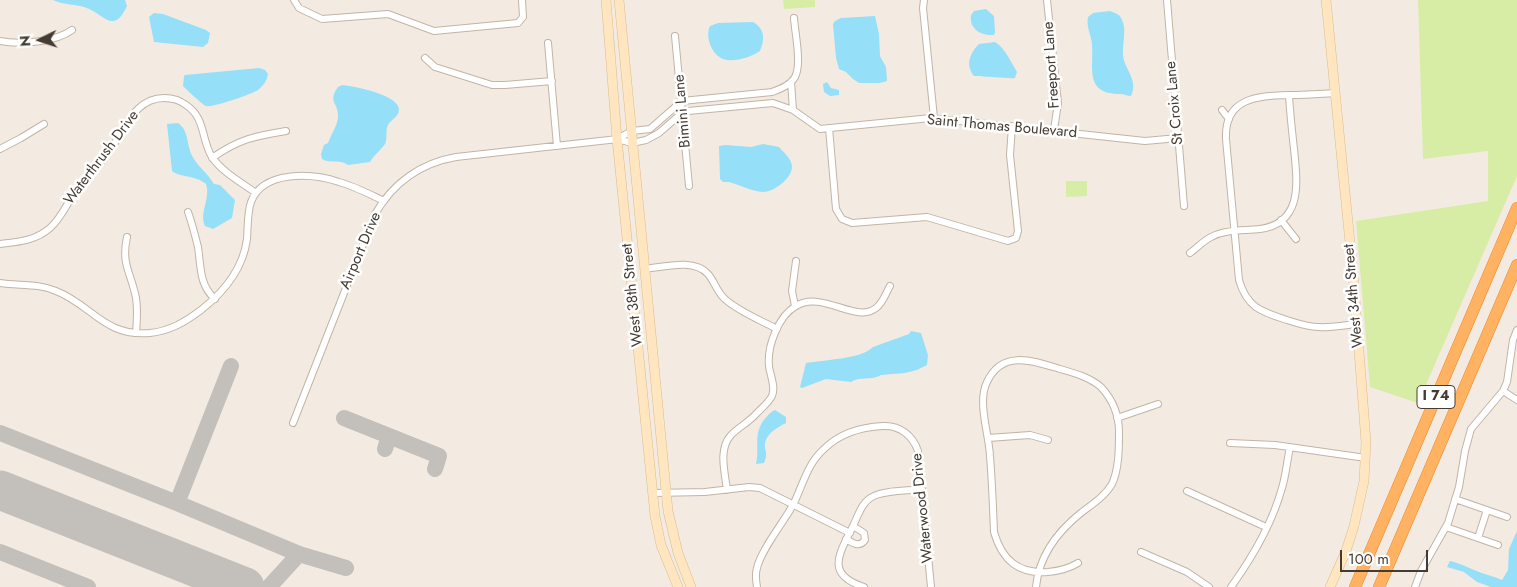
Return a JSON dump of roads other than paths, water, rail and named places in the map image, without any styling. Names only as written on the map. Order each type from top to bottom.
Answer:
[{"type":"highway","name":"I 74","points":[[1355,587],[1517,208]]},
{"type":"highway","name":"I 74","points":[[1379,587],[1517,265]]},
{"type":"main road","name":"West 38th Street","points":[[606,0],[617,139],[652,493],[661,545],[678,587]]},
{"type":"main road","name":"West 38th Street","points":[[619,0],[666,492],[674,541],[692,587]]},
{"type":"main road","name":"West 34th Street","points":[[1326,0],[1366,425],[1366,458],[1362,495],[1346,551],[1330,587]]},
{"type":"street","points":[[294,0],[299,8],[322,20],[388,14],[434,31],[518,23],[523,17],[522,0]]},
{"type":"street","points":[[924,0],[923,8],[934,118]]},
{"type":"street","name":"Freeport Lane","points":[[1047,0],[1058,103],[1054,130]]},
{"type":"street","name":"St Croix Lane","points":[[1167,0],[1184,206]]},
{"type":"street","points":[[617,139],[632,131],[650,129],[682,101],[772,92],[791,82],[798,66],[794,18]]},
{"type":"street","points":[[0,41],[53,39],[72,30]]},
{"type":"street","name":"Bimini Lane","points":[[675,36],[689,186]]},
{"type":"street","points":[[548,43],[557,146]]},
{"type":"street","points":[[425,58],[435,67],[492,85],[552,81]]},
{"type":"street","points":[[791,82],[793,110]]},
{"type":"street","points":[[772,92],[774,103]]},
{"type":"street","points":[[1335,93],[1263,96],[1250,99],[1238,106],[1229,119],[1225,135],[1234,231],[1240,283],[1246,296],[1254,306],[1267,313],[1311,326],[1324,327],[1357,324]]},
{"type":"street","points":[[1190,253],[1212,236],[1234,231],[1264,228],[1281,220],[1293,205],[1297,186],[1288,95]]},
{"type":"street","name":"Waterthrush Drive","points":[[0,244],[30,240],[51,227],[81,183],[113,147],[130,118],[148,102],[158,99],[172,99],[180,101],[191,108],[200,119],[208,151],[212,158]]},
{"type":"street","name":"Saint Thomas Boulevard","points":[[683,112],[774,103],[793,110],[820,129],[934,118],[1145,141],[1178,138]]},
{"type":"street","points":[[1222,110],[1229,119]]},
{"type":"street","points":[[617,139],[632,143],[646,140],[659,133],[683,112]]},
{"type":"street","points":[[0,149],[44,124]]},
{"type":"street","points":[[829,128],[836,206],[841,218],[852,224],[927,217],[1006,241],[1014,239],[1018,231],[1010,155],[1012,126]]},
{"type":"street","points":[[256,193],[212,158],[240,141],[286,131]]},
{"type":"street","name":"Airport Drive","points":[[294,422],[371,223],[384,200],[405,179],[439,161],[456,157],[617,139]]},
{"type":"street","points":[[0,283],[42,287],[56,291],[104,323],[117,329],[136,333],[156,332],[174,327],[191,317],[215,299],[233,278],[241,260],[247,237],[249,210],[256,193],[266,184],[278,178],[318,178],[337,181],[384,200]]},
{"type":"street","points":[[188,212],[198,245],[202,280],[215,299]]},
{"type":"street","points":[[1281,220],[1296,239]]},
{"type":"street","points":[[127,237],[125,260],[137,300],[138,317],[136,333]]},
{"type":"street","points":[[795,306],[792,291],[796,261]]},
{"type":"street","points":[[645,269],[686,265],[698,267],[710,276],[719,293],[728,301],[777,328]]},
{"type":"street","points":[[726,490],[724,454],[726,443],[735,432],[750,421],[772,395],[773,386],[768,363],[769,351],[777,328],[795,306],[806,302],[837,306],[858,313],[873,311],[878,307],[890,286]]},
{"type":"street","points":[[1415,587],[1426,562],[1446,527],[1455,499],[1471,429],[1503,390],[1508,378],[1512,340],[1516,332]]},
{"type":"street","points":[[1036,587],[1039,572],[1048,549],[1061,530],[1104,495],[1111,484],[1117,466],[1119,432],[1117,418],[1108,396],[1092,380],[1082,375],[1027,360],[1016,360],[1003,364],[993,372],[987,381],[983,399],[996,540],[1002,552],[1013,564],[1025,570],[1039,572],[1062,570],[1078,563]]},
{"type":"street","points":[[1503,390],[1517,400]]},
{"type":"street","points":[[1117,418],[1158,404]]},
{"type":"street","name":"Waterwood Drive","points":[[794,503],[811,464],[822,450],[835,440],[857,430],[882,426],[895,427],[906,433],[912,439],[918,451],[931,587]]},
{"type":"street","points":[[988,438],[1030,435],[1048,440]]},
{"type":"street","points":[[1230,443],[1290,447],[1366,458]]},
{"type":"street","points":[[1231,587],[1246,566],[1266,527],[1283,486],[1290,447]]},
{"type":"street","points":[[652,493],[705,492],[749,487],[760,488],[794,503],[848,536],[857,544],[864,541],[866,538],[864,533],[853,526]]},
{"type":"street","points":[[864,587],[848,580],[839,566],[839,554],[864,504],[873,496],[922,489]]},
{"type":"street","points":[[1187,491],[1266,527]]},
{"type":"street","points":[[1455,499],[1507,517]]},
{"type":"street","points":[[757,587],[756,570],[759,562],[794,503]]},
{"type":"street","points":[[1478,538],[1487,510]]},
{"type":"street","points":[[1446,527],[1498,545]]},
{"type":"street","points":[[1141,552],[1187,572],[1209,587]]},
{"type":"water","points":[[53,0],[125,0],[127,6],[122,15],[113,21],[84,7]]},
{"type":"water","points":[[986,9],[994,16],[994,35],[980,33],[972,24],[971,15],[974,11]]},
{"type":"water","points":[[1110,11],[1119,15],[1123,24],[1123,55],[1133,85],[1131,96],[1101,90],[1093,78],[1092,44],[1088,17],[1093,13]]},
{"type":"water","points":[[154,13],[163,14],[206,30],[210,33],[208,43],[203,47],[154,42],[149,17]]},
{"type":"water","points":[[875,16],[879,34],[880,56],[886,67],[887,81],[859,83],[846,72],[839,69],[836,58],[833,24],[841,18]]},
{"type":"water","points":[[753,22],[760,28],[763,35],[760,51],[737,60],[727,60],[719,57],[712,49],[708,35],[710,26],[718,23]]},
{"type":"water","points":[[995,42],[1005,51],[1017,72],[1015,78],[974,76],[971,72],[969,63],[971,55],[979,44]]},
{"type":"water","points":[[259,68],[265,70],[268,74],[266,81],[260,88],[254,92],[216,105],[206,106],[183,86],[185,75]]},
{"type":"water","points":[[827,82],[831,88],[839,90],[839,95],[830,96],[824,92],[823,84]]},
{"type":"water","points":[[342,85],[356,87],[385,96],[397,105],[399,110],[396,117],[388,125],[385,144],[370,162],[348,165],[342,162],[322,159],[321,154],[324,145],[328,143],[338,120],[338,112],[333,99],[338,87]]},
{"type":"water","points":[[178,123],[184,130],[196,162],[214,184],[220,185],[235,200],[232,218],[213,229],[205,226],[203,216],[207,194],[206,184],[198,179],[172,171],[167,124]]},
{"type":"water","points":[[763,144],[779,147],[791,161],[791,171],[782,184],[772,190],[763,192],[723,182],[720,179],[719,146],[751,147]]},
{"type":"water","points":[[911,331],[921,333],[928,355],[927,365],[905,373],[881,375],[851,382],[826,379],[802,388],[800,387],[806,363],[860,354],[873,347],[909,334]]},
{"type":"water","points":[[775,410],[786,417],[786,423],[770,433],[765,443],[766,454],[764,463],[756,464],[758,432],[763,421]]},
{"type":"water","points":[[1517,531],[1517,587],[1491,587],[1477,582],[1464,572],[1447,567],[1450,561],[1502,580],[1508,570],[1509,549]]}]
